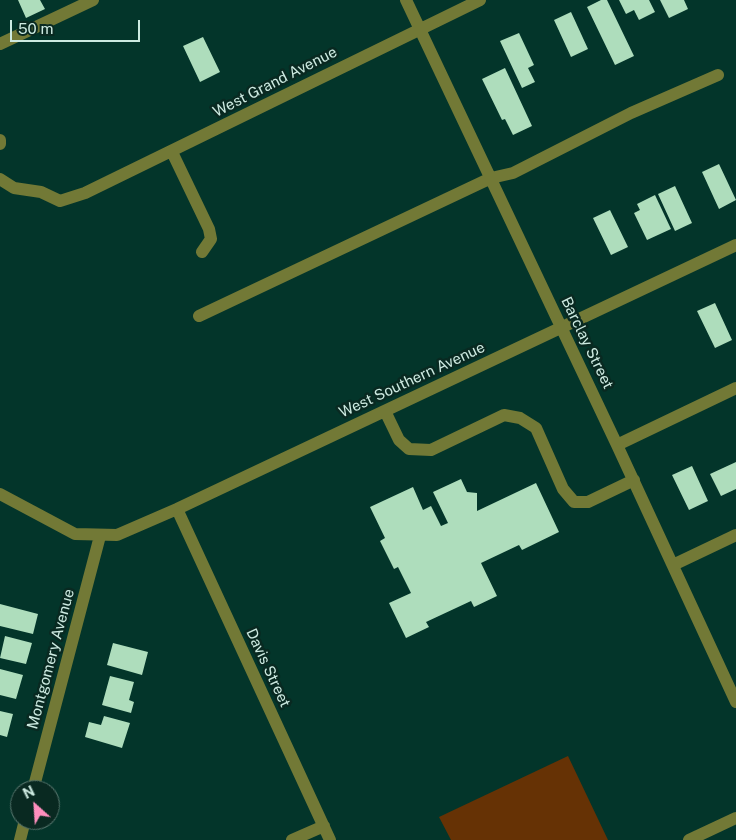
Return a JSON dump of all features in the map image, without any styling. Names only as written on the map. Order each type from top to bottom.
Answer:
[{"type":"street","points":[[0,44],[93,0]]},
{"type":"street","name":"Barclay Street","points":[[406,0],[634,480],[736,702]]},
{"type":"street","name":"West Grand Avenue","points":[[0,179],[14,188],[41,192],[60,202],[85,193],[172,152],[419,28],[480,0]]},
{"type":"street","points":[[199,316],[491,178],[513,173],[631,113],[718,75]]},
{"type":"street","points":[[172,152],[209,229],[211,239],[202,252]]},
{"type":"street","name":"West Southern Avenue","points":[[0,494],[75,534],[118,535],[177,509],[736,245]]},
{"type":"street","points":[[617,445],[736,388]]},
{"type":"street","points":[[385,411],[398,440],[410,450],[431,450],[504,415],[520,418],[536,428],[563,489],[574,502],[588,502],[634,480]]},
{"type":"street","name":"Davis Street","points":[[177,509],[330,840]]},
{"type":"street","points":[[673,565],[736,535]]},
{"type":"street","name":"Montgomery Avenue","points":[[36,780],[100,536]]},
{"type":"street","points":[[689,840],[736,818]]},
{"type":"street","points":[[292,840],[324,826]]},
{"type":"shaded area","points":[[568,756],[608,840],[451,840],[439,817]]},
{"type":"building","points":[[18,0],[40,0],[45,9],[26,18]]},
{"type":"building","points":[[601,0],[607,0],[634,56],[615,65],[587,7]]},
{"type":"building","points":[[619,0],[649,0],[655,12],[639,20],[634,10],[626,14]]},
{"type":"building","points":[[660,0],[684,0],[688,9],[669,18]]},
{"type":"building","points":[[571,12],[588,49],[571,57],[554,20]]},
{"type":"building","points":[[519,33],[534,65],[528,68],[535,82],[522,88],[500,41]]},
{"type":"building","points":[[203,37],[220,72],[200,82],[183,46]]},
{"type":"building","points":[[505,68],[532,126],[513,135],[505,119],[502,120],[482,79]]},
{"type":"building","points":[[719,164],[736,200],[719,209],[702,172]]},
{"type":"building","points":[[675,186],[692,223],[675,231],[658,194]]},
{"type":"building","points":[[655,195],[671,229],[647,240],[634,213],[640,210],[637,204]]},
{"type":"building","points":[[610,210],[628,247],[611,255],[593,218]]},
{"type":"building","points":[[715,303],[732,340],[715,348],[697,311]]},
{"type":"building","points":[[736,462],[736,489],[721,496],[710,474]]},
{"type":"building","points":[[692,466],[708,501],[689,510],[672,475]]},
{"type":"building","points":[[461,479],[467,492],[477,493],[477,511],[536,483],[559,532],[522,550],[519,545],[481,563],[497,596],[474,607],[471,601],[426,622],[429,627],[406,638],[389,603],[411,593],[398,567],[394,569],[380,541],[385,538],[370,507],[413,487],[423,510],[431,506],[441,526],[448,523],[433,492]]},
{"type":"building","points":[[0,604],[38,614],[33,634],[0,626]]},
{"type":"building","points":[[5,636],[32,643],[26,664],[0,658]]},
{"type":"building","points":[[113,643],[148,652],[142,675],[107,665]]},
{"type":"building","points":[[0,669],[23,675],[16,699],[0,695]]},
{"type":"building","points":[[110,676],[134,682],[129,700],[134,702],[131,713],[102,705]]},
{"type":"building","points":[[0,711],[13,714],[7,737],[0,735]]},
{"type":"building","points":[[104,716],[130,723],[122,748],[85,737],[89,722],[101,725]]}]
